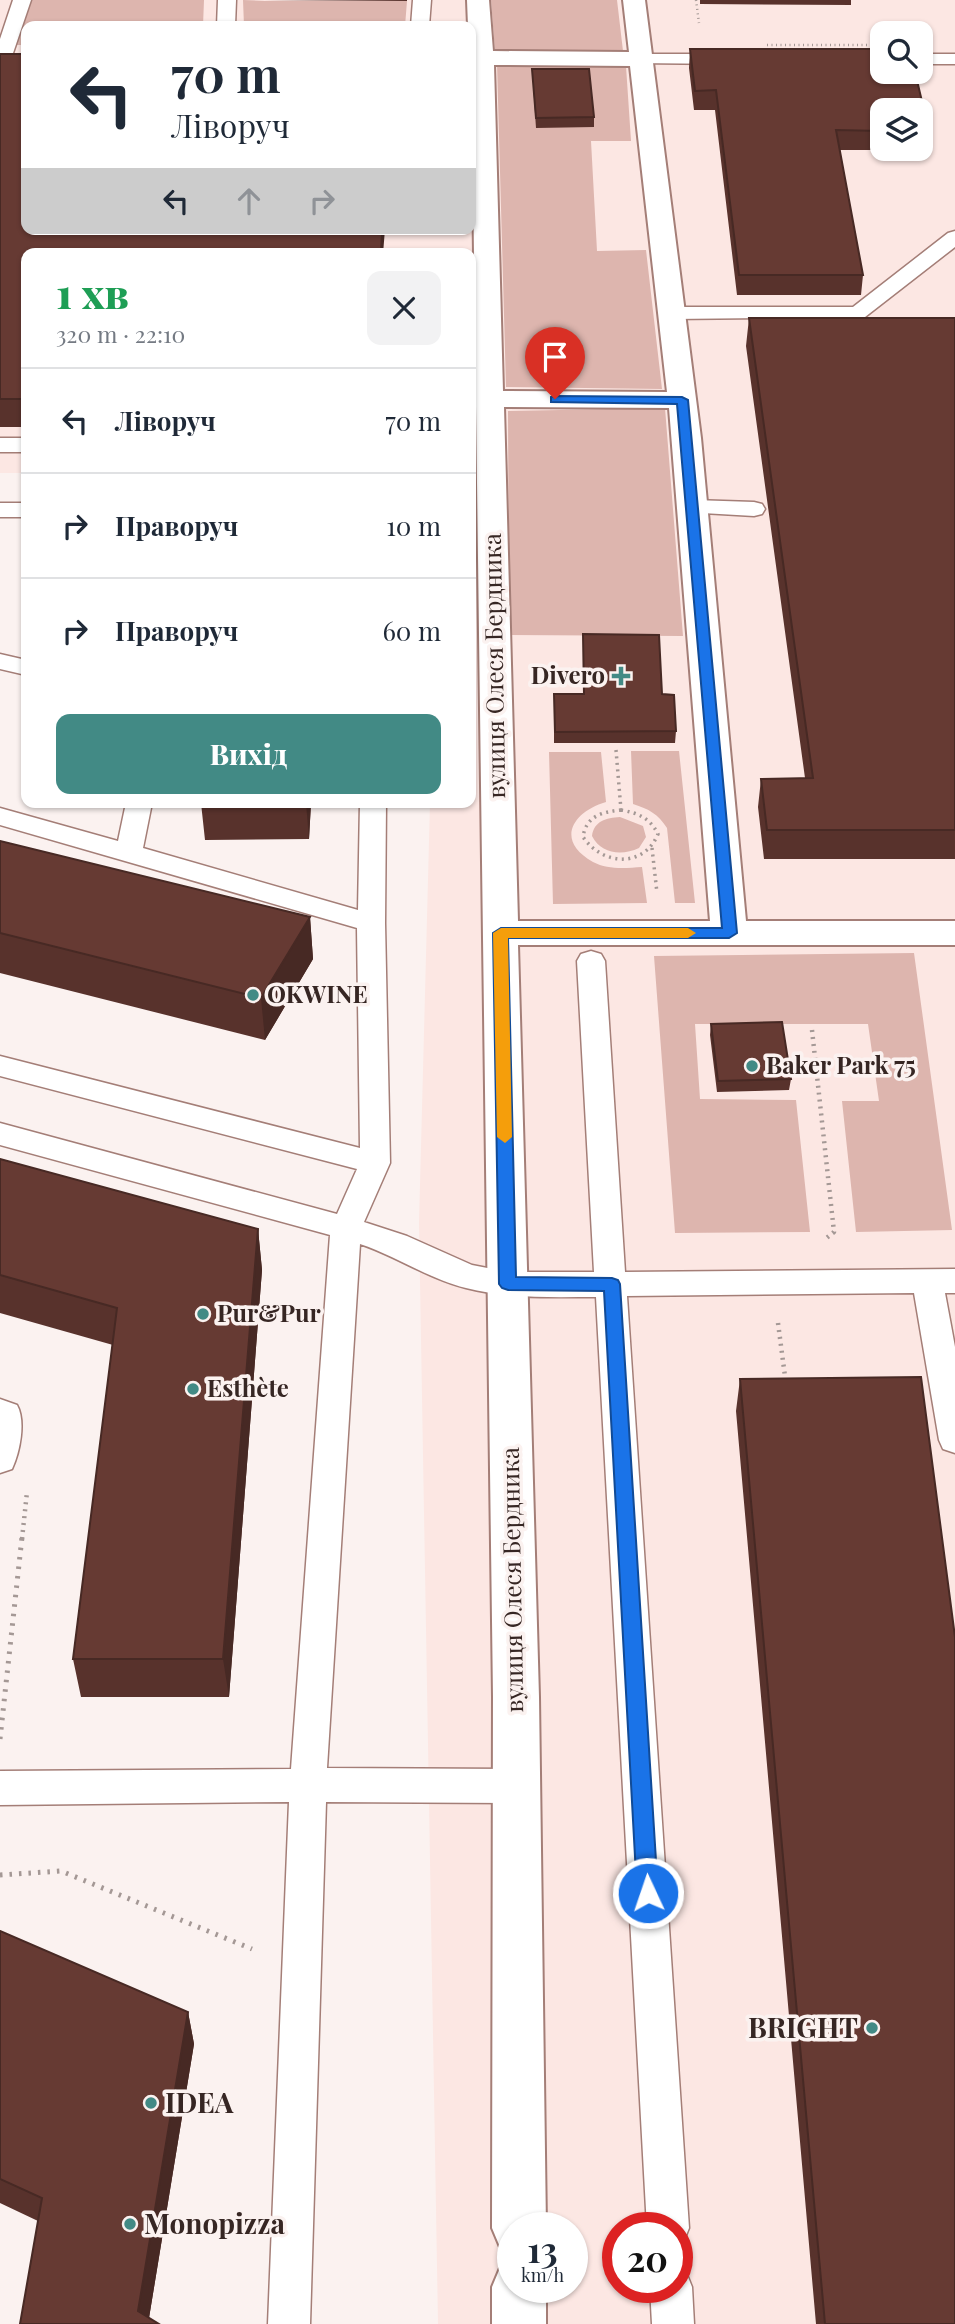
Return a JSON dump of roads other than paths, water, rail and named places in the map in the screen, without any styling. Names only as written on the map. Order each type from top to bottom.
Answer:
[{"type":"street","name":"вулиця Олеся Бердника","points":[[478,0],[476,58],[489,399],[481,443],[501,933],[508,1284],[517,1786],[519,2212]]},
{"type":"street","points":[[634,0],[693,507],[729,933]]},
{"type":"street","points":[[476,58],[640,59]]},
{"type":"street","points":[[489,399],[682,400]]},
{"type":"street","points":[[501,933],[955,933]]},
{"type":"street","points":[[519,2303],[519,2324]]},
{"type":"lane","points":[[21,57],[1,57],[22,0]]},
{"type":"lane","points":[[226,0],[226,21]]},
{"type":"lane","points":[[420,21],[422,0]]},
{"type":"lane","points":[[640,59],[748,59]]},
{"type":"lane","points":[[933,59],[955,59]]},
{"type":"lane","points":[[672,313],[858,313],[955,237]]},
{"type":"lane","points":[[0,445],[21,445]]},
{"type":"lane","points":[[693,507],[754,509]]},
{"type":"lane","points":[[0,510],[21,510]]},
{"type":"lane","points":[[0,661],[21,667]]},
{"type":"lane","points":[[129,853],[138,808]]},
{"type":"lane","points":[[289,2324],[308,1787],[346,1228],[375,1163],[371,923],[373,808]]},
{"type":"lane","points":[[0,816],[371,923]]},
{"type":"lane","points":[[591,961],[667,2212]]},
{"type":"lane","points":[[0,1066],[375,1163]]},
{"type":"lane","points":[[0,1134],[346,1228],[396,1244],[466,1276],[508,1284],[942,1282],[955,1440]]},
{"type":"lane","points":[[0,1412],[6,1414],[0,1459]]},
{"type":"lane","points":[[0,1788],[429,1784],[517,1786]]},
{"type":"lane","points":[[672,2303],[674,2324]]},
{"type":"place","name":"Divero","points":[[621,676]]},
{"type":"place","name":"OKWINE","points":[[253,995]]},
{"type":"place","name":"Baker Park 75","points":[[752,1066]]},
{"type":"place","name":"Pur&Pur","points":[[203,1314]]},
{"type":"place","name":"Esthète","points":[[193,1389]]},
{"type":"place","name":"BRIGHT","points":[[872,2028]]},
{"type":"place","name":"IDEA","points":[[151,2103]]},
{"type":"place","name":"Monopizza","points":[[130,2224]]}]
